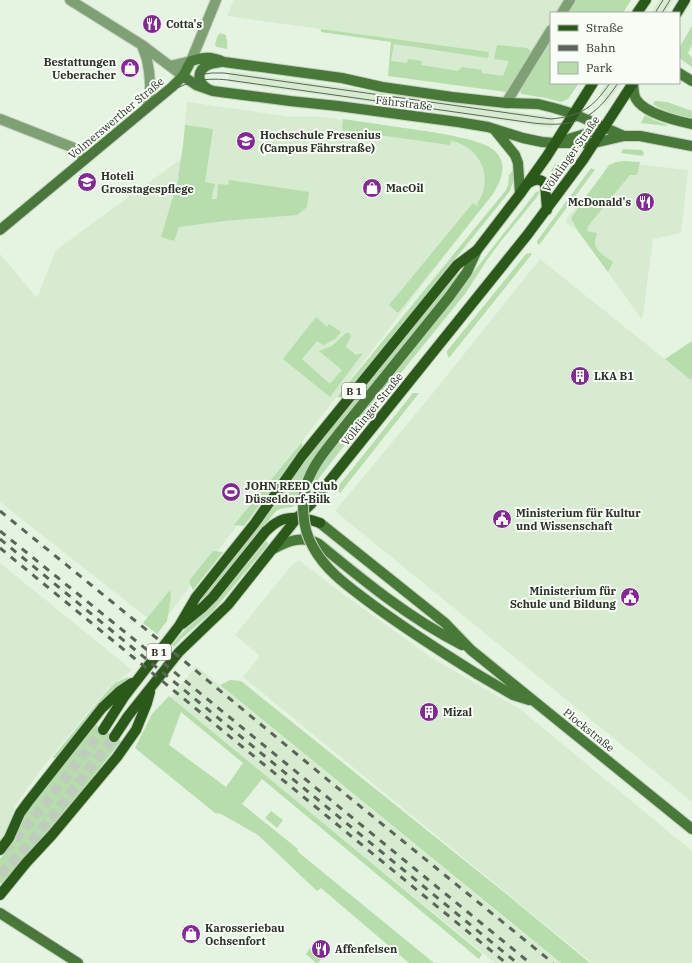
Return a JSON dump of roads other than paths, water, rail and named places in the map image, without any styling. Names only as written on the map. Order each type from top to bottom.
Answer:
[{"type":"main road","points":[[638,12],[646,0]]},
{"type":"main road","points":[[678,12],[685,0]]},
{"type":"main road","name":"Völklinger Straße","points":[[103,730],[124,697],[179,626],[196,597],[255,523],[302,456],[458,265],[477,250],[520,194],[555,144],[592,84]]},
{"type":"main road","name":"Völklinger Straße","points":[[114,738],[128,716],[179,652],[228,605],[528,234],[583,160],[632,84]]},
{"type":"main road","points":[[527,184],[540,180],[545,184],[546,210]]},
{"type":"main road","points":[[311,504],[320,524]]},
{"type":"main road","name":"B 1","points":[[179,626],[213,597],[266,531],[276,523],[286,518],[297,518],[308,519],[320,524]]},
{"type":"main road","points":[[0,850],[9,838],[20,813],[102,708],[120,691],[138,678]]},
{"type":"main road","points":[[0,895],[117,757],[136,730],[147,703],[151,688]]},
{"type":"street","points":[[70,0],[142,45],[183,76]]},
{"type":"street","name":"Volmerswerther Straße","points":[[0,230],[147,106],[172,87],[183,76],[191,61],[216,0]]},
{"type":"street","points":[[563,12],[570,0]]},
{"type":"street","points":[[506,103],[550,32]]},
{"type":"street","points":[[142,45],[147,59],[150,77],[149,102],[147,106]]},
{"type":"street","name":"Fährstraße","points":[[191,61],[203,58],[215,58],[224,62],[342,78],[382,87],[452,97],[506,103],[538,104],[574,114],[624,136]]},
{"type":"street","points":[[170,66],[191,61]]},
{"type":"street","points":[[209,90],[200,82],[200,72],[209,64],[224,62]]},
{"type":"street","points":[[680,74],[692,81]]},
{"type":"street","name":"Fährstraße","points":[[183,76],[196,85],[209,90],[458,122],[494,129],[522,138],[555,144],[594,143],[624,136],[644,136],[692,146]]},
{"type":"street","points":[[633,84],[635,98],[638,102],[660,115],[692,124]]},
{"type":"street","points":[[0,119],[74,148],[84,160]]},
{"type":"street","points":[[555,144],[605,128]]},
{"type":"street","points":[[494,129],[515,155],[518,163],[520,194]]},
{"type":"street","points":[[477,250],[467,272],[454,291],[323,453],[314,467],[307,481],[304,494],[304,521],[313,547],[321,559],[333,573],[353,590],[426,643],[513,695],[537,704]]},
{"type":"street","name":"Plockstraße","points":[[320,524],[445,623],[471,650],[692,829]]},
{"type":"street","name":"Plockstraße","points":[[273,549],[287,542],[307,539],[312,540],[379,593],[412,616],[443,636],[471,650]]},
{"type":"street","points":[[0,913],[78,963]]},
{"type":"tunnel","points":[[4,850],[19,835],[45,804],[103,730]]},
{"type":"tunnel","points":[[0,874],[23,851],[51,818],[114,737]]},
{"type":"tram line","points":[[656,12],[663,0]]},
{"type":"tram line","points":[[663,12],[670,0]]},
{"type":"tram line","points":[[197,75],[224,73],[551,119],[570,116],[592,105],[609,84]]},
{"type":"tram line","points":[[0,233],[162,98],[185,84],[201,80],[228,80],[548,124],[573,122],[592,113],[601,105],[617,84]]},
{"type":"tram line","points":[[0,910],[83,963]]},
{"type":"railway","points":[[0,511],[553,963]]},
{"type":"railway","points":[[0,531],[530,963]]},
{"type":"railway","points":[[0,539],[517,963]]},
{"type":"railway","points":[[0,548],[506,963]]},
{"type":"place","name":"Cotta's","points":[[152,24]]},
{"type":"place","name":"Bestattungen Ueberacher","points":[[130,68]]},
{"type":"place","name":"Hochschule Fresenius (Campus Fährstraße)","points":[[246,141]]},
{"type":"place","name":"Hoteli Grosstagespflege","points":[[87,182]]},
{"type":"place","name":"MacOil","points":[[372,188]]},
{"type":"place","name":"McDonald's","points":[[645,202]]},
{"type":"place","name":"LKA B1","points":[[580,376]]},
{"type":"place","name":"JOHN REED Club Düsseldorf-Bilk","points":[[231,492]]},
{"type":"place","name":"Ministerium für Kultur und Wissenschaft","points":[[502,519]]},
{"type":"place","name":"Ministerium für Schule und Bildung","points":[[630,597]]},
{"type":"place","name":"Mizal","points":[[429,712]]},
{"type":"place","name":"Karosseriebau Ochsenfort","points":[[191,934]]},
{"type":"place","name":"Affenfelsen","points":[[321,949]]}]
